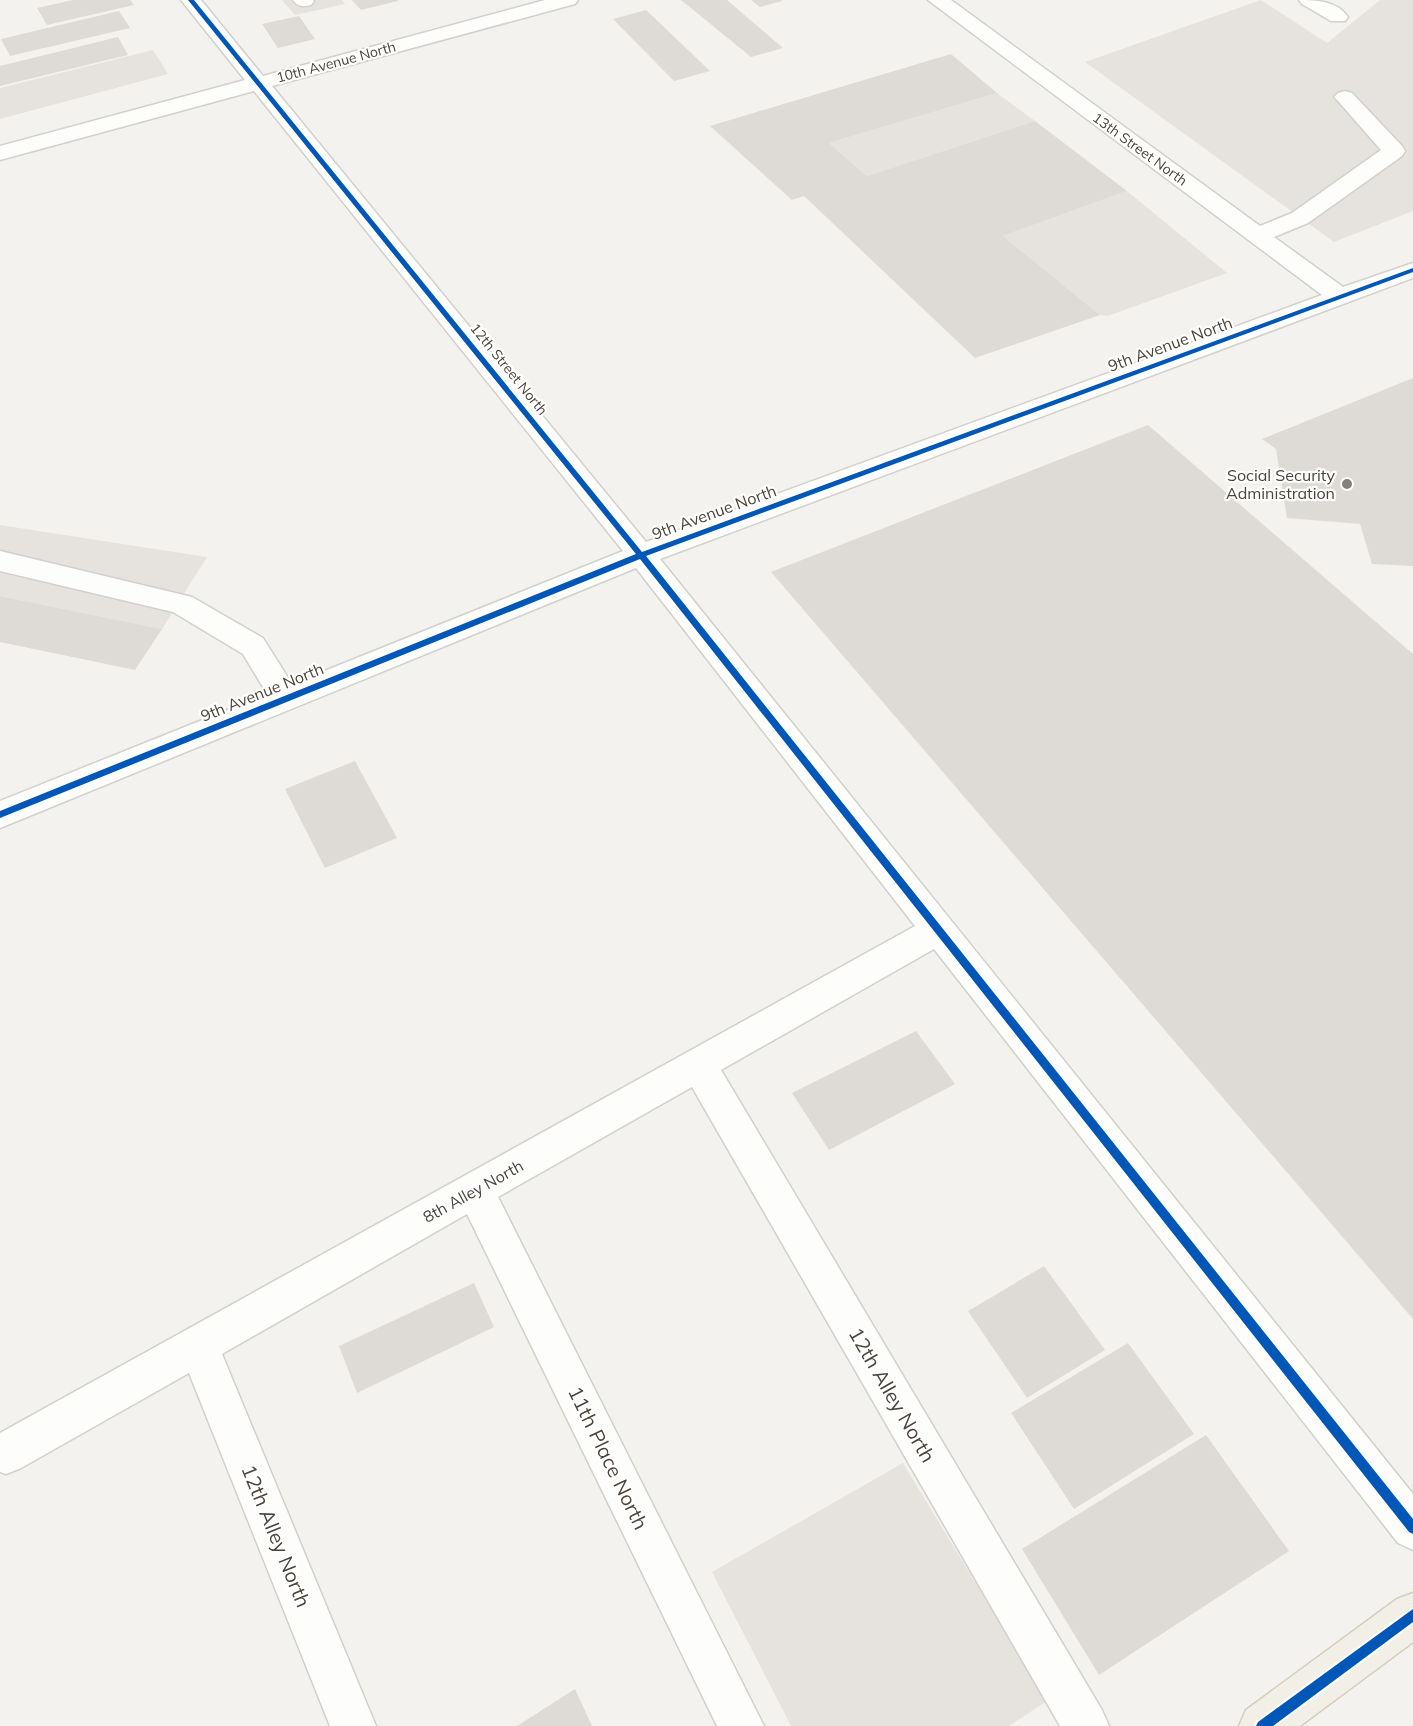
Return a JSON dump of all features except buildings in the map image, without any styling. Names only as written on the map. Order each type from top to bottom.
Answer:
[{"type":"main road","points":[[1262,1726],[1413,1615]]},
{"type":"street","name":"12th Street North","points":[[191,0],[641,555],[1413,1528]]},
{"type":"street","name":"10th Avenue North","points":[[0,153],[566,0]]},
{"type":"street","name":"13th Street North","points":[[938,0],[1342,298]]},
{"type":"street","points":[[1309,0],[1338,17]]},
{"type":"street","points":[[1257,236],[1300,218],[1394,151],[1345,97]]},
{"type":"street","name":"9th Avenue North","points":[[0,815],[641,555],[1413,270]]},
{"type":"street","points":[[0,561],[182,604],[253,646],[285,699]]},
{"type":"street","name":"8th Alley North","points":[[6,1453],[940,929]]},
{"type":"street","name":"12th Alley North","points":[[699,1065],[1086,1726]]},
{"type":"street","name":"11th Place North","points":[[475,1190],[741,1726]]},
{"type":"street","name":"12th Alley North","points":[[198,1345],[353,1726]]},
{"type":"shaded area","points":[[282,0],[342,0],[345,4],[295,15]]},
{"type":"shaded area","points":[[1261,0],[1327,43],[1380,0],[1413,0],[1413,211],[1334,242],[1085,62]]},
{"type":"shaded area","points":[[153,50],[168,74],[0,119],[0,88]]},
{"type":"shaded area","points":[[997,93],[1035,121],[867,176],[829,143]]},
{"type":"shaded area","points":[[1127,191],[1227,273],[1108,316],[1100,315],[1003,236]]},
{"type":"shaded area","points":[[0,525],[207,557],[162,629],[0,596]]},
{"type":"shaded area","points":[[903,1463],[1047,1701],[1009,1726],[791,1726],[712,1572]]},
{"type":"cycle path","points":[[191,0],[641,555],[1413,1528]]},
{"type":"cycle path","points":[[0,815],[641,555],[1413,270]]},
{"type":"cycle path","points":[[1262,1726],[1413,1615]]},
{"type":"place","name":"Social Security Administration","points":[[1347,484]]}]
